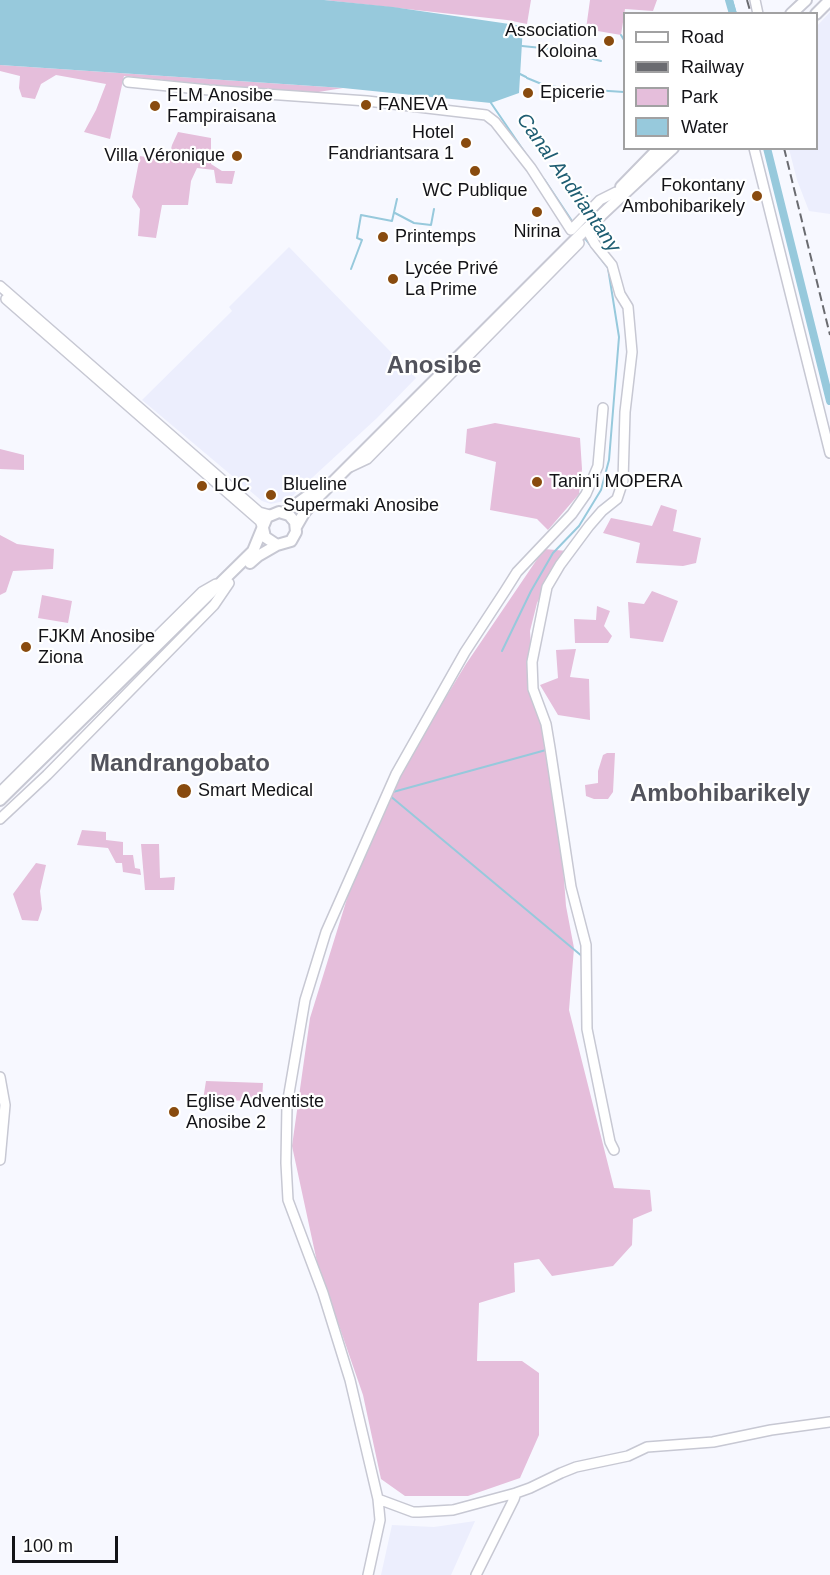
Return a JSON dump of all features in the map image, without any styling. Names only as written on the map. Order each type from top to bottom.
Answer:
[{"type":"main road","points":[[793,12],[806,0]]},
{"type":"main road","points":[[818,12],[830,0]]},
{"type":"main road","points":[[619,194],[657,150]]},
{"type":"main road","points":[[284,513],[310,496],[619,194],[671,150]]},
{"type":"main road","points":[[0,800],[226,581],[258,556],[277,545],[291,541],[304,513],[315,500],[579,233]]},
{"type":"main road","points":[[0,809],[226,581],[253,551],[265,520],[270,515],[284,513],[293,518],[296,527]]},
{"type":"main road","points":[[263,528],[265,537],[277,545]]},
{"type":"street","points":[[128,82],[209,90],[367,100],[486,115],[495,122],[579,233],[595,244],[612,265],[620,294],[628,307],[632,352],[625,412],[623,481],[617,499],[589,526],[547,587],[532,662],[533,689],[546,724],[571,887],[586,945],[586,1029],[610,1142],[614,1150]]},
{"type":"street","points":[[754,150],[830,453]]},
{"type":"street","points":[[0,286],[259,512],[270,515]]},
{"type":"street","points":[[0,294],[260,521],[263,528]]},
{"type":"street","points":[[368,1575],[380,1520],[378,1500],[346,1370],[323,1293],[288,1200],[287,1105],[305,1000],[326,932],[402,764],[465,652],[517,572],[572,514],[586,494],[598,466],[603,408]]},
{"type":"street","points":[[0,792],[202,592],[226,581]]},
{"type":"street","points":[[0,819],[47,775],[214,605],[226,581]]},
{"type":"street","points":[[0,1077],[5,1105],[0,1160]]},
{"type":"street","points":[[378,1500],[413,1512],[453,1510],[516,1492],[576,1467],[619,1458],[646,1447],[712,1442],[771,1430],[830,1422]]},
{"type":"street","points":[[477,1575],[516,1492]]},
{"type":"shaded area","points":[[830,12],[830,214],[809,211],[797,180],[789,150],[818,150],[818,25]]},
{"type":"shaded area","points":[[289,247],[416,378],[377,418],[288,500],[271,504],[262,501],[142,400],[232,311],[229,307]]},
{"type":"shaded area","points":[[475,1521],[451,1575],[381,1575],[392,1525],[434,1527]]},
{"type":"green space","points":[[324,0],[531,0],[527,24]]},
{"type":"green space","points":[[590,0],[657,0],[653,11],[625,9],[621,35],[586,29]]},
{"type":"green space","points":[[0,65],[343,88],[306,94],[124,76],[110,139],[84,132],[106,84],[56,75],[41,84],[35,99],[22,97],[19,88],[20,76],[0,71]]},
{"type":"green space","points":[[178,132],[211,138],[211,164],[222,171],[235,171],[232,184],[216,183],[214,170],[197,168],[191,181],[188,205],[162,205],[156,238],[138,236],[140,209],[132,197],[140,156],[168,161]]},
{"type":"green space","name":"Tanin'i MOPERA","points":[[495,423],[580,438],[582,469],[579,494],[548,530],[537,519],[490,510],[496,462],[465,453],[467,429]]},
{"type":"green space","points":[[0,449],[24,455],[24,470],[0,469]]},
{"type":"green space","points":[[661,505],[677,510],[673,531],[701,538],[696,563],[683,566],[636,563],[640,543],[603,533],[611,518],[652,526]]},
{"type":"green space","points":[[0,535],[17,544],[54,549],[53,569],[13,571],[6,592],[0,595]]},
{"type":"green space","points":[[544,549],[568,551],[554,570],[537,603],[530,631],[534,695],[556,772],[566,906],[574,948],[569,1010],[614,1188],[650,1190],[652,1211],[633,1219],[632,1245],[613,1266],[552,1276],[539,1259],[514,1263],[515,1292],[479,1303],[477,1361],[522,1361],[539,1373],[539,1435],[520,1478],[468,1496],[405,1496],[381,1479],[363,1395],[317,1262],[292,1146],[310,1018],[354,876],[387,794],[466,664]]},
{"type":"green space","points":[[652,591],[678,601],[663,642],[630,638],[628,602],[644,604]]},
{"type":"green space","points":[[42,595],[72,601],[68,623],[38,618]]},
{"type":"green space","points":[[597,606],[610,611],[604,626],[612,636],[608,643],[575,643],[574,619],[596,620]]},
{"type":"green space","points":[[576,649],[570,677],[589,679],[590,720],[558,715],[540,685],[558,678],[556,650]]},
{"type":"green space","points":[[615,753],[613,792],[608,799],[594,799],[586,796],[585,785],[598,783],[598,771],[603,755]]},
{"type":"green space","points":[[82,830],[106,832],[106,840],[123,842],[123,855],[133,855],[135,868],[140,869],[141,875],[123,872],[122,863],[116,863],[108,848],[77,845]]},
{"type":"green space","points":[[141,844],[159,844],[160,878],[175,877],[174,890],[145,890]]},
{"type":"green space","points":[[36,863],[46,865],[40,891],[42,909],[38,921],[22,920],[13,894]]},
{"type":"green space","points":[[206,1081],[263,1083],[262,1101],[203,1100]]},
{"type":"water","points":[[0,0],[324,0],[393,7],[523,26],[519,93],[491,103],[343,88],[0,65]]},
{"type":"waterway","name":"Canal Andriantany","points":[[729,0],[732,12]]},
{"type":"waterway","name":"Canal Andriantany","points":[[732,0],[735,12]]},
{"type":"waterway","points":[[522,46],[552,49],[601,61]]},
{"type":"waterway","points":[[520,74],[526,77]]},
{"type":"waterway","points":[[527,78],[544,85],[563,88],[623,92]]},
{"type":"waterway","name":"Canal Andriantany","points":[[491,103],[530,160]]},
{"type":"waterway","name":"Canal Andriantany","points":[[767,150],[830,401]]},
{"type":"waterway","name":"Canal Andriantany","points":[[769,150],[830,392]]},
{"type":"waterway","name":"Canal Andriantany","points":[[544,179],[574,224]]},
{"type":"waterway","points":[[351,269],[362,240],[357,238],[361,215],[392,221],[397,199]]},
{"type":"waterway","points":[[395,213],[414,223],[431,225],[434,209]]},
{"type":"waterway","name":"Canal Andriantany","points":[[502,651],[531,591],[553,553],[579,526],[601,490],[609,460],[619,337],[608,268],[583,236]]},
{"type":"waterway","points":[[393,792],[546,750]]},
{"type":"waterway","points":[[389,795],[583,957]]},
{"type":"railway","points":[[747,0],[750,12]]},
{"type":"railway","points":[[784,150],[830,335]]},
{"type":"place","name":"Association Koloina","points":[[609,41]]},
{"type":"place","name":"Epicerie","points":[[528,93]]},
{"type":"place","name":"FANEVA","points":[[366,105]]},
{"type":"place","name":"FLM Anosibe Fampiraisana","points":[[155,106]]},
{"type":"place","name":"Hotel Fandriantsara 1","points":[[466,143]]},
{"type":"place","name":"Villa Véronique","points":[[237,156]]},
{"type":"place","name":"WC Publique","points":[[475,171]]},
{"type":"place","name":"Fokontany Ambohibarikely","points":[[757,196]]},
{"type":"place","name":"Nirina","points":[[537,212]]},
{"type":"place","name":"Printemps","points":[[383,237]]},
{"type":"place","name":"Lycée Privé La Prime","points":[[393,279]]},
{"type":"place","name":"Tanin'i MOPERA","points":[[537,482]]},
{"type":"place","name":"LUC","points":[[202,486]]},
{"type":"place","name":"Blueline Supermaki Anosibe","points":[[271,495]]},
{"type":"place","name":"FJKM Anosibe Ziona","points":[[26,647]]},
{"type":"place","name":"Smart Medical","points":[[184,791]]},
{"type":"place","name":"Eglise Adventiste Anosibe 2","points":[[174,1112]]},
{"type":"district","name":"Anosibe","points":[[434,366]]},
{"type":"district","name":"Mandrangobato","points":[[180,764]]},
{"type":"district","name":"Ambohibarikely","points":[[720,794]]}]
